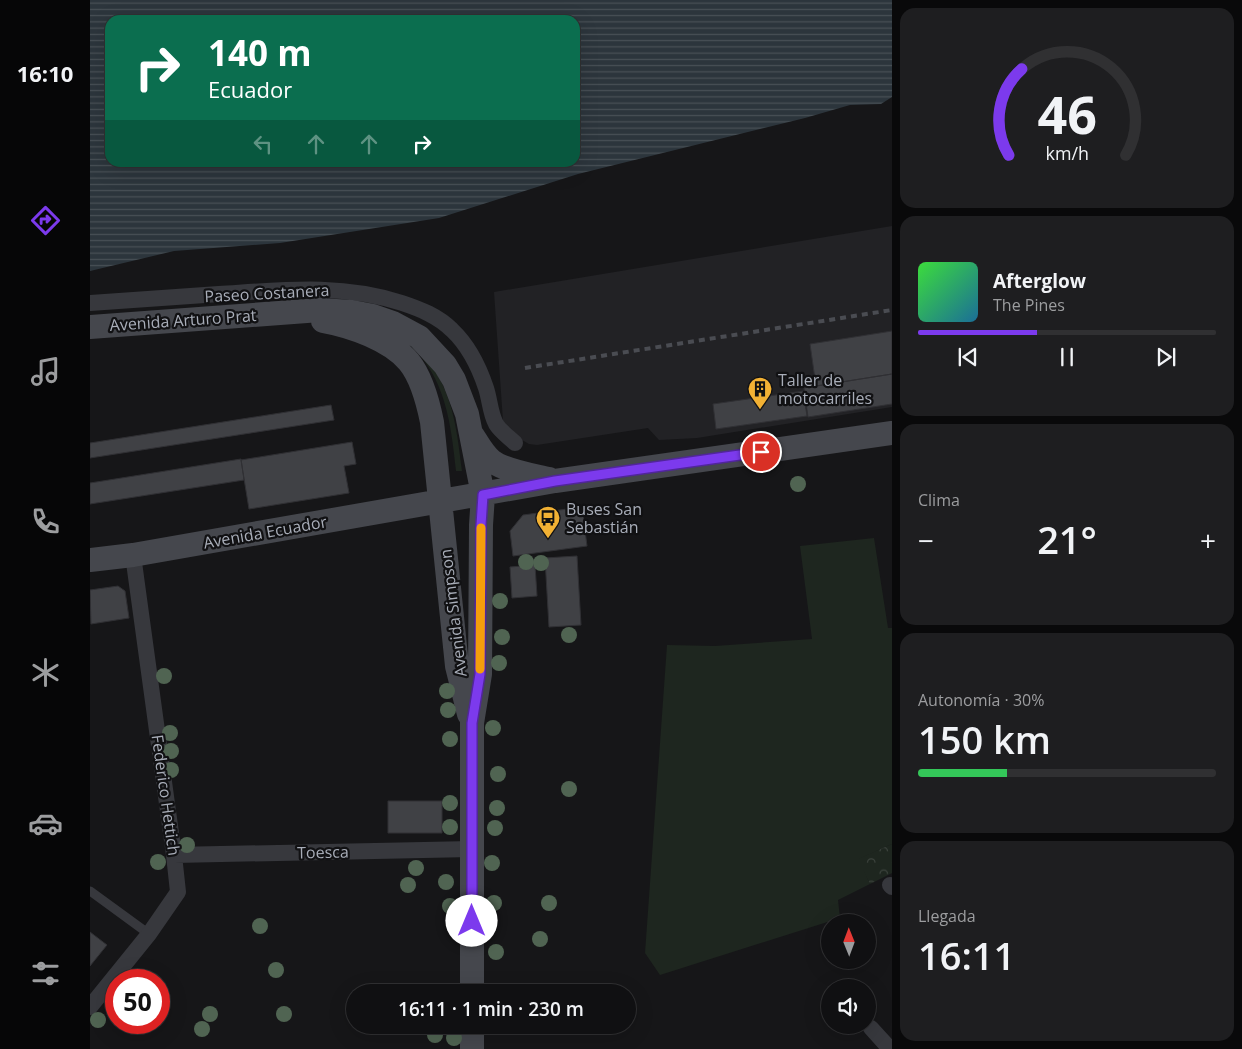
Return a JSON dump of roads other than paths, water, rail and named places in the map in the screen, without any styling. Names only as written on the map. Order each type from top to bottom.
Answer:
[{"type":"main road","name":"Avenida Arturo Prat","points":[[90,327],[320,310],[352,312],[379,318],[419,337],[433,350],[454,380],[462,397],[483,495]]},
{"type":"main road","name":"Avenida Arturo Prat","points":[[276,314],[330,322],[350,328],[391,346],[409,362],[421,383],[432,422],[440,502]]},
{"type":"main road","points":[[470,432],[492,461],[511,469],[555,481],[892,433]]},
{"type":"main road","name":"Avenida Ecuador","points":[[90,560],[133,555],[555,481]]},
{"type":"main road","name":"Avenida Simpson","points":[[472,984],[472,723],[480,674],[483,495]]},
{"type":"main road","name":"Avenida Simpson","points":[[440,502],[457,666],[472,723]]},
{"type":"main road","points":[[472,1034],[472,1049]]},
{"type":"street","name":"Paseo Costanera","points":[[90,303],[298,289],[333,289],[365,293],[397,302],[433,316],[451,328],[462,340],[480,371],[497,425],[515,443]]},
{"type":"street","name":"Federico Hettich","points":[[90,1007],[149,934],[178,892],[133,555]]},
{"type":"street","name":"Toesca","points":[[174,855],[472,849]]},
{"type":"street","points":[[876,1034],[890,1049]]},
{"type":"lane","points":[[90,891],[149,934]]},
{"type":"railway","points":[[525,368],[892,310]]},
{"type":"place","name":"Taller de motocarriles","points":[[760,410]]},
{"type":"place","name":"Buses San Sebastián","points":[[548,539]]}]
